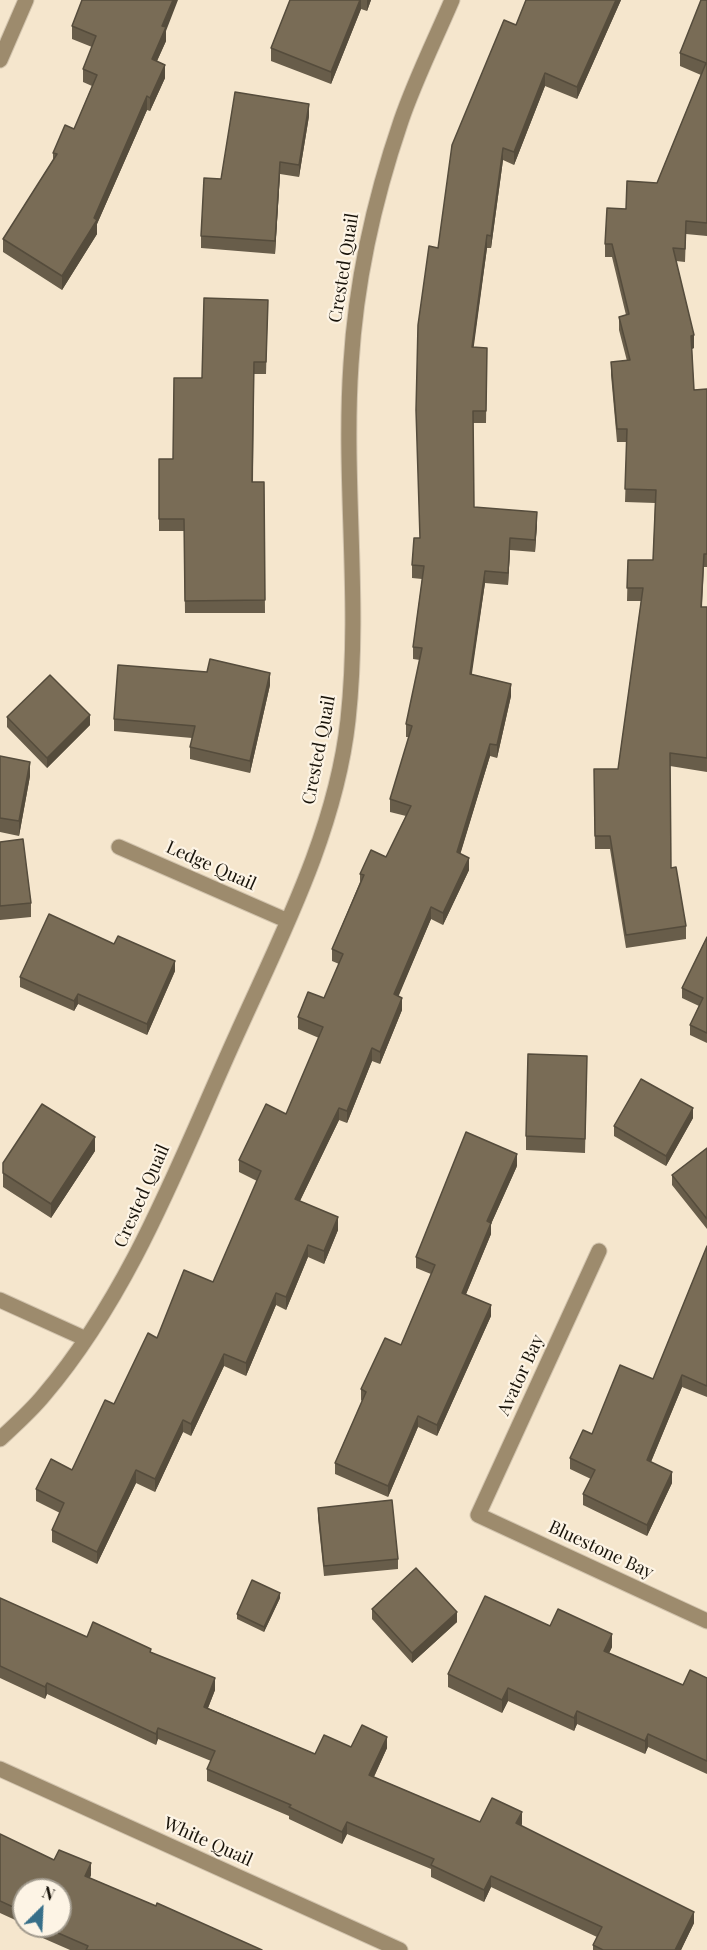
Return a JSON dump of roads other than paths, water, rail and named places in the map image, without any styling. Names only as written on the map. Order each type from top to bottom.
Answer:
[{"type":"street","points":[[0,60],[26,0]]},
{"type":"street","name":"Crested Quail","points":[[0,1439],[43,1397],[86,1339],[133,1262],[288,921],[325,823],[337,780],[348,724],[354,634],[349,459],[351,366],[357,297],[374,207],[402,118],[452,0]]},
{"type":"street","name":"Ledge Quail","points":[[119,847],[288,921]]},
{"type":"street","name":"Avator Bay","points":[[478,1515],[599,1251]]},
{"type":"street","points":[[0,1300],[86,1339]]},
{"type":"street","name":"Bluestone Bay","points":[[478,1515],[707,1621]]},
{"type":"street","name":"White Quail","points":[[0,1769],[400,1950]]}]
